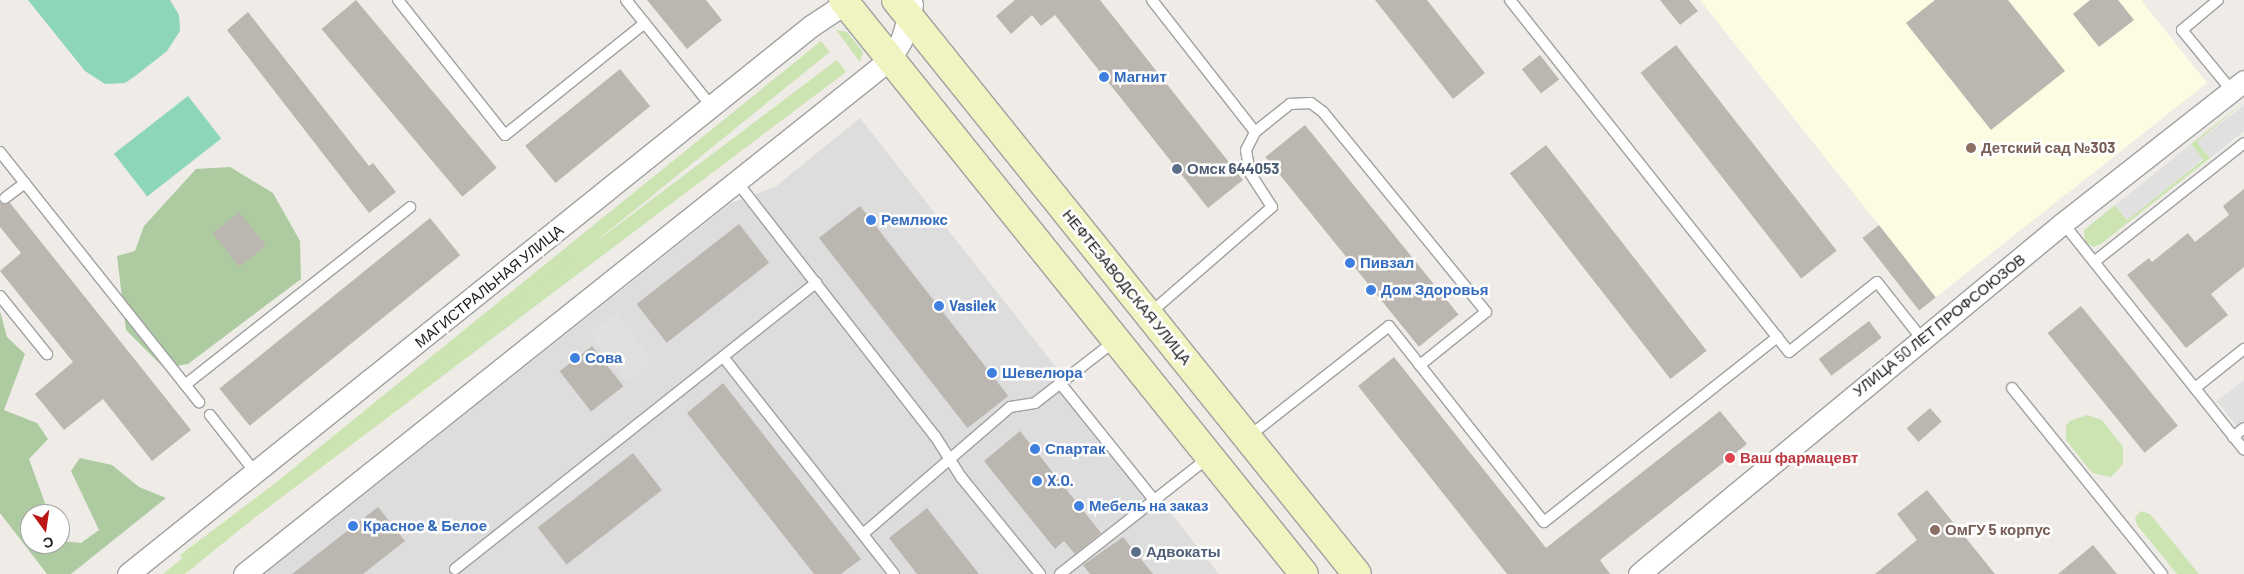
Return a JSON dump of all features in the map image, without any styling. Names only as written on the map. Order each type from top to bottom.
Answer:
[{"type":"main road","points":[[846,1],[890,59],[1304,574]]},
{"type":"main road","name":"НЕФТЕЗАВОДСКАЯ УЛИЦА","points":[[906,6],[1357,574]]},
{"type":"street","name":"МАГИСТРАЛЬНАЯ УЛИЦА","points":[[128,574],[713,107],[811,26],[846,1]]},
{"type":"street","points":[[244,574],[890,59],[901,41],[906,6]]},
{"type":"street","name":"УЛИЦА 50 ЛЕТ ПРОФСОЮЗОВ","points":[[1639,574],[2063,223],[2238,86]]},
{"type":"lane","points":[[398,0],[505,135],[645,23]]},
{"type":"lane","points":[[626,0],[713,107]]},
{"type":"lane","points":[[1152,0],[1255,132]]},
{"type":"lane","points":[[1510,0],[1789,352],[1877,282],[1922,339]]},
{"type":"lane","points":[[2218,0],[2182,30],[2238,86]]},
{"type":"lane","points":[[1149,314],[1272,207],[1250,173],[1246,150],[1255,132],[1290,104],[1311,103],[1317,107],[1486,312],[1420,365]]},
{"type":"lane","points":[[2094,262],[2244,143]]},
{"type":"lane","points":[[0,152],[199,402]]},
{"type":"lane","points":[[5,198],[24,182]]},
{"type":"lane","points":[[737,182],[935,436],[948,459],[1040,574]]},
{"type":"lane","points":[[185,384],[410,206]]},
{"type":"lane","points":[[2063,223],[2244,450]]},
{"type":"lane","points":[[455,569],[724,358],[816,283]]},
{"type":"lane","points":[[0,296],[46,354]]},
{"type":"lane","points":[[1248,438],[1389,326],[1544,522],[1777,338]]},
{"type":"lane","points":[[863,534],[1010,407],[1035,403],[1117,340]]},
{"type":"lane","points":[[2195,388],[2244,350]]},
{"type":"lane","points":[[724,358],[894,574]]},
{"type":"lane","points":[[1060,383],[1154,500]]},
{"type":"lane","points":[[2012,388],[2162,574]]},
{"type":"lane","points":[[210,415],[255,472]]},
{"type":"lane","points":[[2233,436],[2244,428]]},
{"type":"lane","points":[[1060,574],[1209,456]]},
{"type":"shaded area","name":"Детский сад №303","points":[[1700,0],[2141,0],[2207,83],[1936,297]]},
{"type":"shaded area","points":[[2244,105],[2244,131],[2210,158],[2197,142]]},
{"type":"shaded area","points":[[860,118],[1219,574],[264,574],[731,203],[775,187]]},
{"type":"shaded area","points":[[2191,144],[2203,159],[2128,220],[2116,205]]},
{"type":"shaded area","points":[[616,313],[654,361],[627,382],[589,334]]},
{"type":"shaded area","points":[[2244,380],[2244,435],[2217,401]]},
{"type":"green space","points":[[28,0],[170,0],[179,15],[180,31],[167,51],[134,77],[125,83],[105,84],[85,71]]},
{"type":"green space","points":[[836,30],[847,32],[863,52],[860,62]]},
{"type":"green space","points":[[821,41],[830,52],[185,574],[163,574]]},
{"type":"green space","points":[[837,60],[846,72],[189,567],[180,555]]},
{"type":"green space","points":[[188,96],[221,139],[147,196],[114,154]]},
{"type":"green space","points":[[2244,102],[2197,142],[2210,158],[2101,244],[2093,247],[2085,242],[2084,230],[2115,205],[2127,220],[2203,160],[2191,144]]},
{"type":"green space","points":[[230,167],[273,193],[300,241],[301,279],[188,364],[164,368],[126,330],[117,256],[135,251],[144,226],[196,169]]},
{"type":"green space","points":[[0,311],[7,337],[25,354],[4,410],[37,423],[48,439],[29,459],[45,504],[20,504],[20,539],[0,513]]},
{"type":"green space","points":[[2087,415],[2102,420],[2123,447],[2123,464],[2111,477],[2092,473],[2066,440],[2066,426],[2070,421]]},
{"type":"green space","points":[[80,458],[112,465],[139,487],[166,498],[71,574],[47,574],[32,554],[70,554],[70,542],[81,543],[99,530],[71,471]]},
{"type":"green space","points":[[2141,511],[2150,514],[2199,574],[2177,574],[2137,525],[2135,518]]},
{"type":"building","points":[[356,0],[497,168],[462,197],[322,29]]},
{"type":"building","points":[[647,0],[706,0],[722,20],[687,49]]},
{"type":"building","points":[[1015,0],[1100,0],[1243,180],[1208,208],[1055,15],[1041,26],[1032,15],[1011,34],[996,16]]},
{"type":"building","points":[[1375,0],[1427,0],[1485,73],[1453,99]]},
{"type":"building","points":[[1660,0],[1689,0],[1698,11],[1680,25]]},
{"type":"building","points":[[1935,0],[2008,0],[2065,71],[1991,130],[1906,23]]},
{"type":"building","points":[[2090,0],[2118,0],[2134,20],[2099,47],[2073,14]]},
{"type":"building","points":[[248,12],[369,166],[373,163],[396,192],[369,213],[227,30]]},
{"type":"building","points":[[1676,45],[1837,251],[1801,278],[1641,73]]},
{"type":"building","points":[[1540,55],[1559,79],[1541,94],[1522,69]]},
{"type":"building","points":[[620,69],[650,106],[555,183],[525,146]]},
{"type":"building","points":[[1305,125],[1459,315],[1419,347],[1265,157]]},
{"type":"building","points":[[1546,145],[1707,351],[1670,379],[1510,173]]},
{"type":"building","points":[[2244,189],[2244,267],[2211,294],[2228,315],[2186,348],[2127,275],[2149,258],[2152,262],[2188,233],[2195,242],[2229,215],[2223,206]]},
{"type":"building","points":[[0,203],[10,203],[191,430],[152,461],[103,399],[64,430],[35,394],[73,362],[0,271],[21,253],[0,227]]},
{"type":"building","points":[[860,206],[1008,396],[967,428],[819,238]]},
{"type":"building","points":[[239,212],[266,245],[240,267],[213,233]]},
{"type":"building","points":[[430,218],[460,255],[250,426],[219,389]]},
{"type":"building","points":[[739,224],[769,263],[667,343],[637,304]]},
{"type":"building","points":[[1879,225],[1936,297],[1919,310],[1862,238]]},
{"type":"building","points":[[2081,306],[2178,426],[2144,453],[2048,333]]},
{"type":"building","points":[[1869,321],[1882,338],[1831,376],[1819,359]]},
{"type":"building","points":[[592,346],[623,386],[591,411],[560,371]]},
{"type":"building","points":[[1394,357],[1546,548],[1720,411],[1747,444],[1600,560],[1610,574],[1507,574],[1358,386]]},
{"type":"building","points":[[723,383],[861,559],[841,574],[814,574],[687,413]]},
{"type":"building","points":[[1930,408],[1942,422],[1918,442],[1907,428]]},
{"type":"building","points":[[1020,431],[1101,533],[1075,554],[1064,541],[1055,549],[984,461]]},
{"type":"building","points":[[633,453],[662,490],[567,565],[538,527]]},
{"type":"building","name":"ОмГУ 5 корпус","points":[[1927,490],[1995,574],[1875,574],[1917,540],[1897,514]]},
{"type":"building","points":[[378,507],[405,541],[363,574],[292,574]]},
{"type":"building","points":[[927,508],[979,574],[917,574],[889,538]]},
{"type":"building","points":[[1123,537],[1153,574],[1090,574],[1083,565]]},
{"type":"building","name":"ОмГУ 5 корпус","points":[[2093,545],[2117,574],[2058,574]]},
{"type":"place","name":"Магнит","points":[[1104,77]]},
{"type":"place","name":"Детский сад №303","points":[[1971,148]]},
{"type":"place","name":"Омск 644053","points":[[1177,169]]},
{"type":"place","name":"Ремлюкс","points":[[871,220]]},
{"type":"place","name":"Пивзал","points":[[1350,263]]},
{"type":"place","name":"Дом Здоровья","points":[[1371,290]]},
{"type":"place","name":"Vasilek","points":[[939,306]]},
{"type":"place","name":"Сова","points":[[575,358]]},
{"type":"place","name":"Шевелюра","points":[[992,373]]},
{"type":"place","name":"Спартак","points":[[1035,449]]},
{"type":"place","name":"Ваш фармацевт","points":[[1730,458]]},
{"type":"place","name":"X.O.","points":[[1037,481]]},
{"type":"place","name":"Мебель на заказ","points":[[1079,506]]},
{"type":"place","name":"Красное & Белое","points":[[353,526]]},
{"type":"place","name":"ОмГУ 5 корпус","points":[[1935,530]]},
{"type":"place","name":"Адвокаты","points":[[1136,552]]}]
